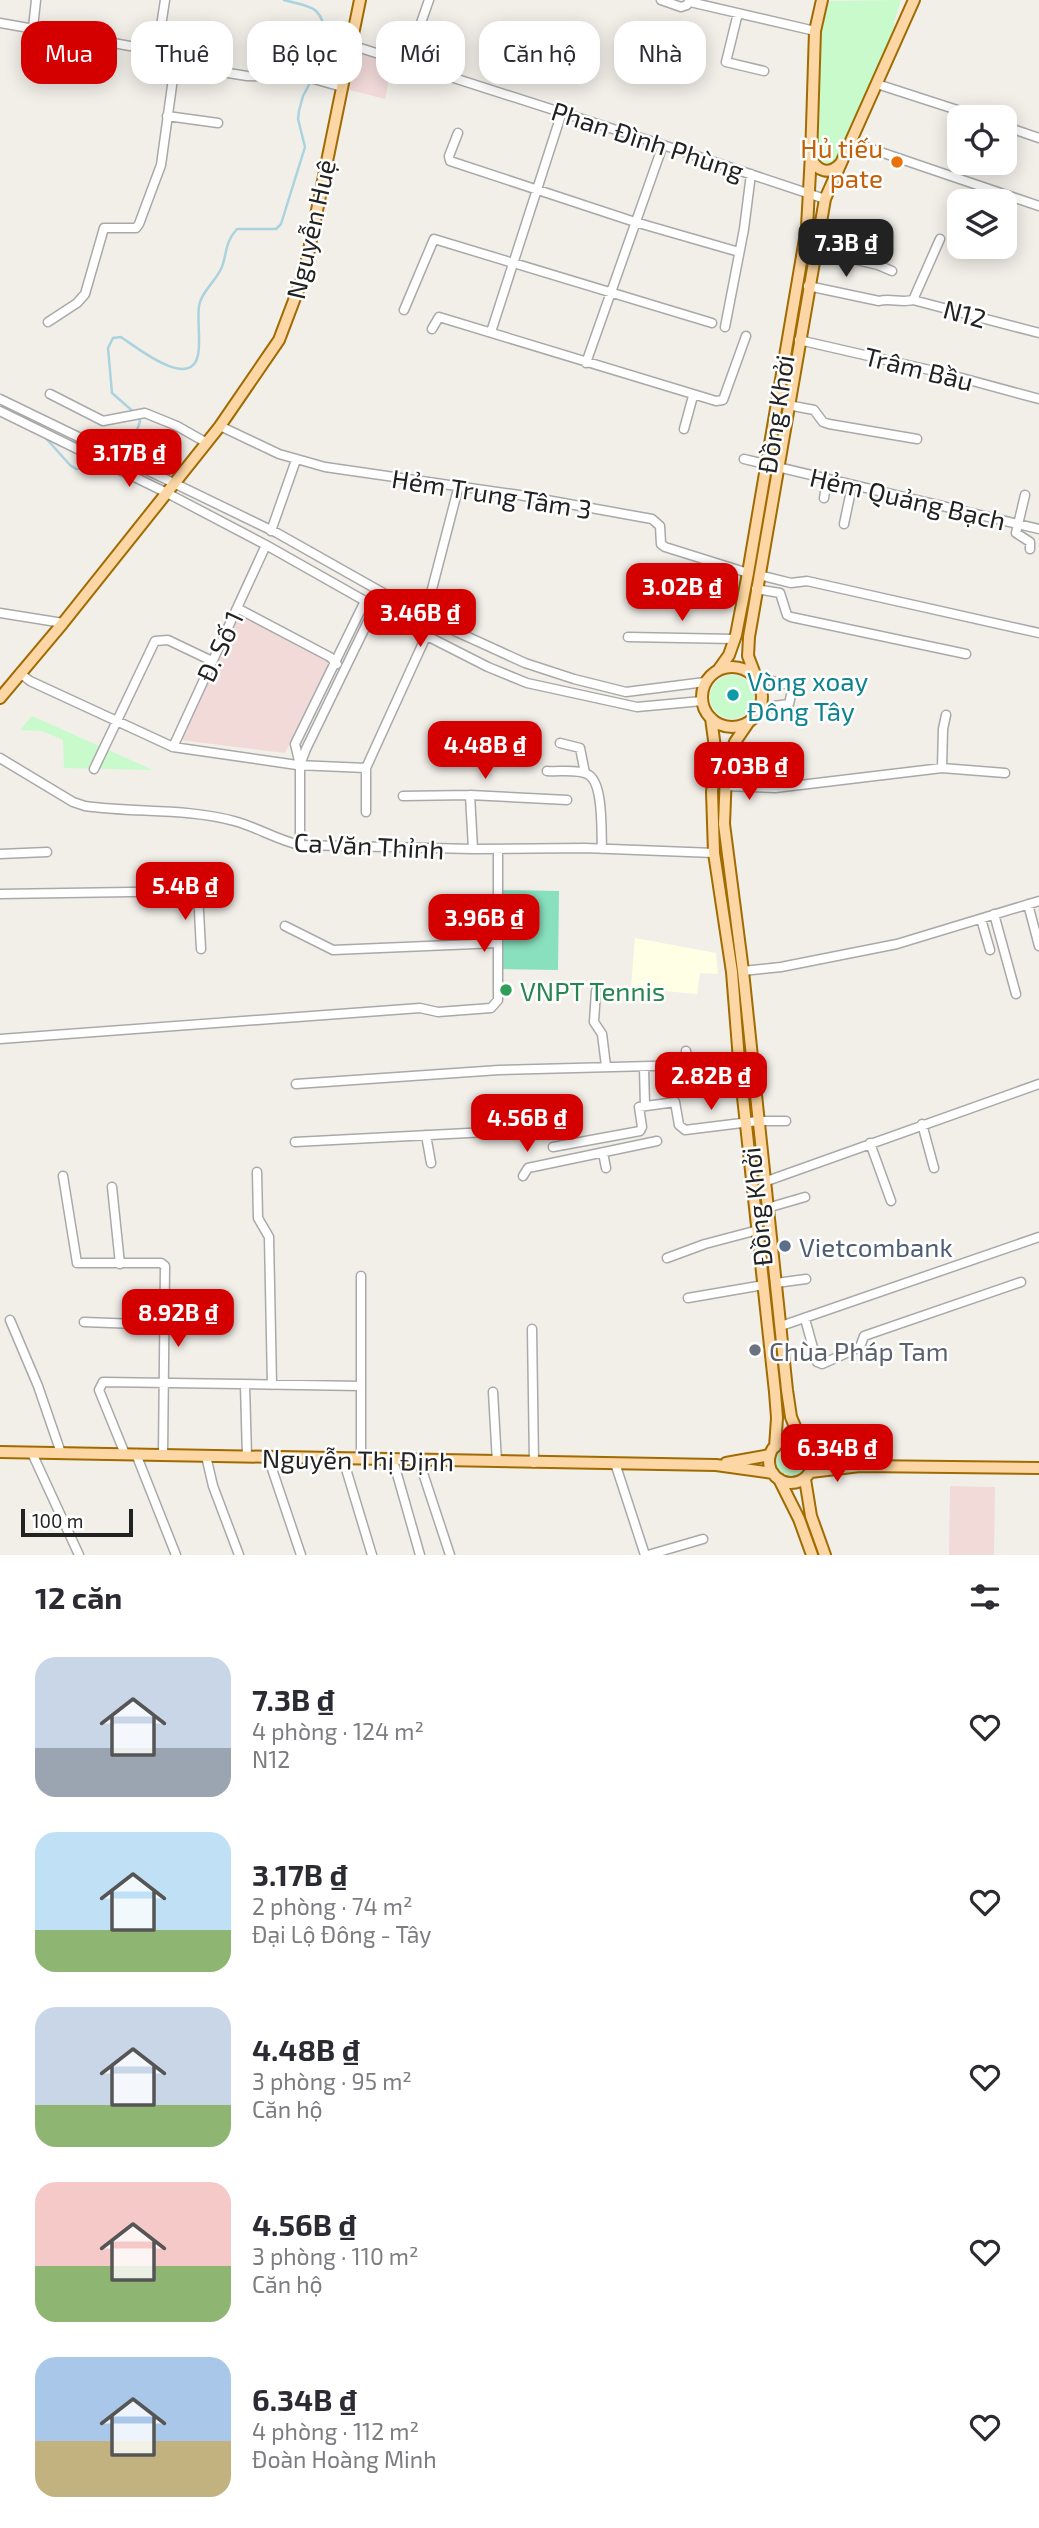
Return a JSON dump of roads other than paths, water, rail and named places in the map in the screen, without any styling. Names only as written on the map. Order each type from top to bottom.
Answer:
[{"type":"main road","name":"Nguyễn Huệ","points":[[356,21],[360,0]]},
{"type":"main road","name":"Đồng Khởi","points":[[772,466],[788,405],[799,340],[809,193],[815,31],[822,0]]},
{"type":"main road","name":"Đồng Khởi","points":[[719,669],[729,655],[735,639],[753,574],[802,285],[815,250],[825,199],[914,0]]},
{"type":"main road","name":"Nguyễn Huệ","points":[[0,698],[207,443],[278,340],[299,290],[342,86]]},
{"type":"main road","points":[[811,154],[815,166],[823,171],[833,170],[841,163]]},
{"type":"main road","name":"Đồng Khởi","points":[[753,574],[756,589],[748,656],[756,677]]},
{"type":"main road","points":[[738,667],[756,677],[763,697],[752,720],[738,727],[728,727],[710,718],[702,701],[705,682],[719,669],[738,667]]},
{"type":"main road","name":"Đồng Khởi","points":[[710,718],[716,755],[712,792],[714,853],[732,972],[739,1060],[767,1208],[777,1418],[772,1451]]},
{"type":"main road","name":"Đồng Khởi","points":[[752,720],[735,742],[725,786],[726,852],[743,971],[758,1230],[781,1326],[791,1416],[805,1445]]},
{"type":"main road","points":[[825,1555],[813,1548],[770,1467],[772,1451],[789,1439],[860,1466]]},
{"type":"main road","points":[[805,1445],[813,1460],[808,1475],[813,1548]]},
{"type":"main road","name":"Nguyễn Thị Định","points":[[716,1465],[772,1451]]},
{"type":"main road","name":"Nguyễn Thị Định","points":[[0,1452],[716,1465],[776,1476]]},
{"type":"main road","points":[[776,1476],[795,1483],[808,1475],[860,1466],[1039,1468]]},
{"type":"street","points":[[34,21],[36,0]]},
{"type":"street","points":[[162,21],[165,0]]},
{"type":"street","points":[[422,21],[429,0]]},
{"type":"street","points":[[661,0],[681,7],[690,1],[815,31]]},
{"type":"street","points":[[738,13],[726,62],[764,71]]},
{"type":"street","points":[[0,23],[21,26]]},
{"type":"street","points":[[233,74],[307,77],[342,86]]},
{"type":"street","name":"Phan Đình Phùng","points":[[465,81],[825,199]]},
{"type":"street","points":[[48,322],[77,303],[85,294],[104,228],[138,226],[161,164],[172,84]]},
{"type":"street","points":[[877,84],[947,107]]},
{"type":"street","points":[[491,332],[562,112]]},
{"type":"street","points":[[167,116],[218,123]]},
{"type":"street","points":[[1017,130],[1039,138]]},
{"type":"street","points":[[458,133],[449,156],[450,161],[635,222],[739,252]]},
{"type":"street","points":[[851,142],[1039,206]]},
{"type":"street","points":[[586,363],[663,145]]},
{"type":"street","points":[[725,327],[751,174]]},
{"type":"street","points":[[404,310],[434,239],[712,323]]},
{"type":"street","points":[[913,300],[940,239]]},
{"type":"street","points":[[815,250],[878,265],[892,271]]},
{"type":"street","name":"N12","points":[[802,285],[878,301],[913,300],[1039,334]]},
{"type":"street","points":[[432,329],[439,317],[716,401],[723,400],[746,335]]},
{"type":"street","name":"Trâm Bầu","points":[[799,340],[947,374],[1039,399]]},
{"type":"street","points":[[50,394],[103,421],[145,413],[163,419],[207,443]]},
{"type":"street","points":[[684,429],[693,396]]},
{"type":"street","points":[[0,399],[271,531],[429,618],[525,663],[626,692],[705,682]]},
{"type":"street","points":[[788,405],[814,410],[823,422],[829,424],[917,439]]},
{"type":"street","points":[[2,412],[100,458],[266,545],[427,636],[508,675],[564,692],[637,708],[702,701]]},
{"type":"street","name":"Hẻm Trung Tâm 3","points":[[220,426],[296,460],[325,467],[458,485],[652,519],[660,526],[661,544],[665,547],[753,574]]},
{"type":"street","name":"Hẻm Quảng Bạch","points":[[744,459],[1039,529]]},
{"type":"street","points":[[271,531],[296,460]]},
{"type":"street","points":[[824,498],[827,479]]},
{"type":"street","points":[[366,812],[366,768],[427,636],[458,485]]},
{"type":"street","points":[[844,524],[852,486]]},
{"type":"street","points":[[1025,495],[1017,524],[1017,536],[1030,542],[1030,549]]},
{"type":"street","name":"Đ. Số 1","points":[[173,747],[266,545]]},
{"type":"street","points":[[753,574],[791,583],[807,581],[1039,634]]},
{"type":"street","points":[[756,589],[780,593],[787,615],[792,617],[966,654]]},
{"type":"street","points":[[300,845],[300,765],[295,744],[365,601]]},
{"type":"street","points":[[300,765],[375,607]]},
{"type":"street","points":[[237,608],[335,662],[343,672]]},
{"type":"street","points":[[0,613],[63,623]]},
{"type":"street","points":[[628,637],[735,639]]},
{"type":"street","points":[[94,769],[155,641],[168,640],[212,661]]},
{"type":"street","points":[[20,673],[30,681],[173,747],[300,765],[366,768]]},
{"type":"street","points":[[752,720],[773,706],[789,704],[793,686],[756,677]]},
{"type":"street","points":[[942,768],[946,715]]},
{"type":"street","points":[[559,743],[580,748],[585,773]]},
{"type":"street","name":"Ca Văn Thỉnh","points":[[0,758],[73,802],[85,806],[198,814],[235,821],[285,842],[300,845],[714,853]]},
{"type":"street","points":[[725,786],[775,788],[942,768],[1005,773]]},
{"type":"street","points":[[547,771],[585,773],[593,779],[598,790],[602,849]]},
{"type":"street","points":[[470,795],[473,849]]},
{"type":"street","points":[[403,796],[470,795],[567,800]]},
{"type":"street","points":[[0,1039],[418,1009],[438,1012],[491,1008],[496,1006],[498,1000],[498,849]]},
{"type":"street","points":[[0,854],[47,852]]},
{"type":"street","points":[[0,894],[196,891],[201,949]]},
{"type":"street","points":[[743,971],[781,967],[897,944],[1039,901]]},
{"type":"street","points":[[1028,904],[1039,946]]},
{"type":"street","points":[[994,915],[1016,994]]},
{"type":"street","points":[[981,919],[990,950]]},
{"type":"street","points":[[285,926],[332,950],[498,943]]},
{"type":"street","points":[[596,991],[594,1022],[602,1034],[606,1066]]},
{"type":"street","points":[[686,1051],[689,1065]]},
{"type":"street","points":[[296,1084],[522,1069],[689,1065],[739,1060]]},
{"type":"street","points":[[644,1066],[645,1106]]},
{"type":"street","points":[[764,1182],[1039,1084]]},
{"type":"street","points":[[553,1147],[640,1131],[642,1127],[639,1107],[676,1102],[679,1125],[685,1130],[752,1121],[786,1121]]},
{"type":"street","points":[[922,1124],[934,1168]]},
{"type":"street","points":[[295,1143],[426,1135],[550,1132]]},
{"type":"street","points":[[426,1135],[430,1163]]},
{"type":"street","points":[[523,1176],[528,1168],[657,1141]]},
{"type":"street","points":[[870,1143],[891,1201]]},
{"type":"street","points":[[603,1153],[606,1168]]},
{"type":"street","points":[[257,1172],[258,1218],[269,1237],[272,1385]]},
{"type":"street","points":[[63,1176],[77,1263],[164,1264],[163,1455]]},
{"type":"street","points":[[112,1187],[120,1264]]},
{"type":"street","points":[[767,1208],[805,1197]]},
{"type":"street","points":[[667,1258],[705,1244],[758,1230]]},
{"type":"street","points":[[781,1326],[1039,1237]]},
{"type":"street","points":[[361,1276],[361,1459]]},
{"type":"street","points":[[688,1298],[806,1279]]},
{"type":"street","points":[[805,1319],[817,1362],[822,1364],[860,1347],[864,1336],[1021,1282]]},
{"type":"street","points":[[10,1320],[38,1386],[61,1453]]},
{"type":"street","points":[[83,1322],[164,1325]]},
{"type":"street","points":[[532,1329],[534,1462]]},
{"type":"street","points":[[176,1555],[99,1390],[103,1382],[361,1386]]},
{"type":"street","points":[[245,1385],[247,1457]]},
{"type":"street","points":[[493,1392],[497,1462]]},
{"type":"street","points":[[32,1453],[79,1555]]},
{"type":"street","points":[[206,1456],[213,1486],[239,1555]]},
{"type":"street","points":[[268,1457],[301,1555]]},
{"type":"street","points":[[343,1459],[372,1555]]},
{"type":"street","points":[[393,1460],[420,1555]]},
{"type":"street","points":[[419,1461],[450,1555]]},
{"type":"street","points":[[615,1464],[646,1555],[703,1539]]},
{"type":"waterway","points":[[284,0],[309,7],[316,11],[322,21]]},
{"type":"waterway","points":[[101,456],[130,438],[140,421],[136,414],[112,393],[108,348],[113,338],[121,337],[150,357],[175,368],[185,369],[193,365],[199,349],[200,301],[221,269],[231,238],[237,229],[276,229],[281,224],[305,147],[298,119],[303,96],[309,84]]},
{"type":"waterway","points":[[16,414],[31,423]]},
{"type":"waterway","points":[[43,435],[76,469],[88,468],[96,461]]},
{"type":"place","name":"Hủ tiếu pate","points":[[897,162]]},
{"type":"place","name":"Vòng xoay Đông Tây","points":[[733,695]]},
{"type":"place","name":"VNPT Tennis","points":[[506,990]]},
{"type":"place","name":"Vietcombank","points":[[785,1246]]},
{"type":"place","name":"Chùa Pháp Tam","points":[[755,1350]]}]
